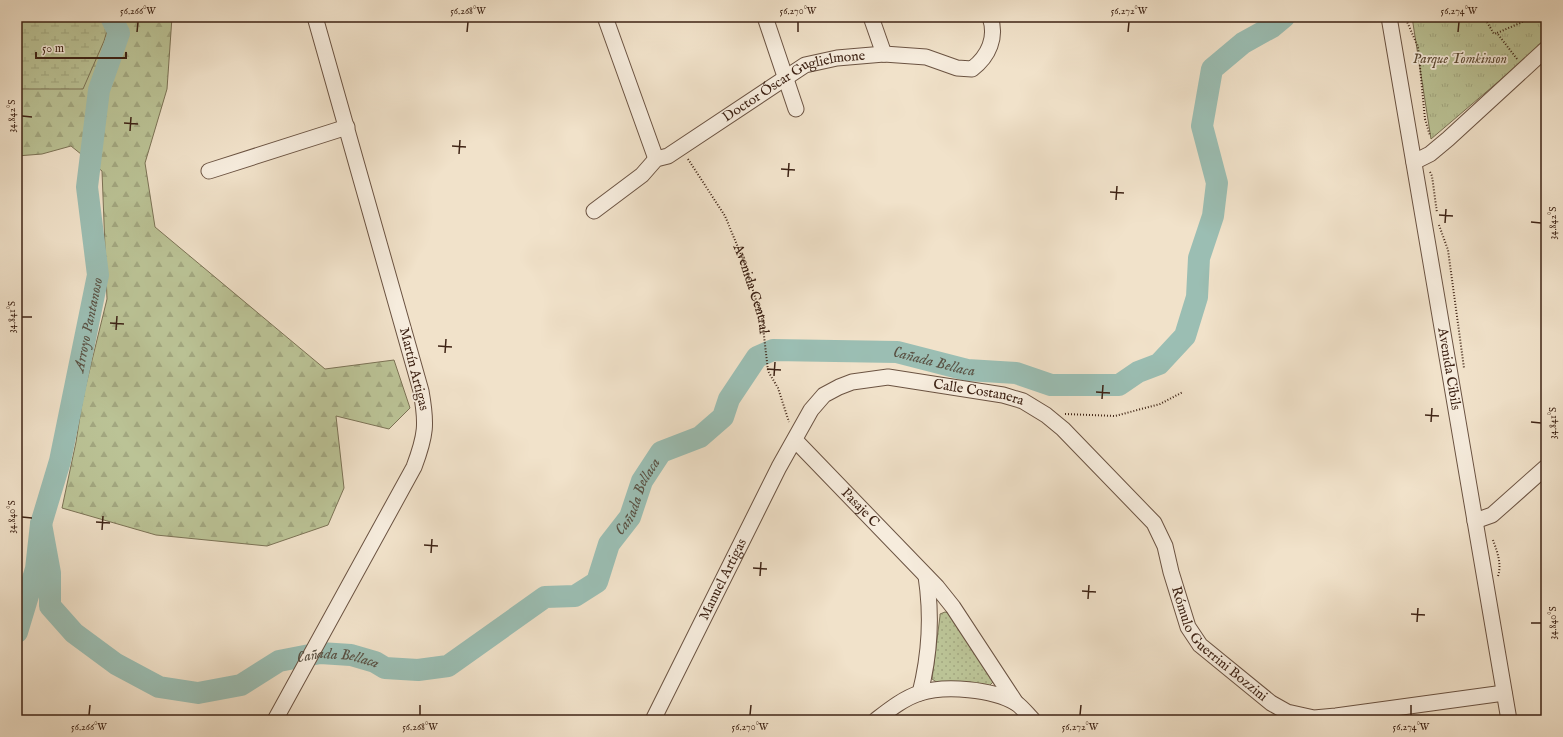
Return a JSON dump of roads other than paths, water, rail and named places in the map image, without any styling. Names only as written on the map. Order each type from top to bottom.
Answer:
[{"type":"street","name":"Martín Artigas","points":[[275,720],[316,648],[414,467],[426,430],[426,416],[421,391],[315,17]]},
{"type":"street","points":[[605,17],[656,159]]},
{"type":"street","points":[[765,17],[796,108]]},
{"type":"street","points":[[871,17],[884,54]]},
{"type":"street","name":"Avenida Cibils","points":[[1389,17],[1509,720]]},
{"type":"street","name":"Doctor Óscar Guglielmone","points":[[594,211],[642,175],[656,159],[668,156],[805,64],[837,58],[884,54],[926,57],[957,68],[972,69],[986,54],[993,39],[991,21]]},
{"type":"street","points":[[1414,162],[1430,154],[1436,149],[1546,49]]},
{"type":"street","points":[[209,171],[346,127]]},
{"type":"street","name":"Calle Costanera","points":[[795,440],[799,429],[811,410],[824,395],[852,382],[888,377],[1003,395],[1023,401],[1046,415]]},
{"type":"street","name":"Rómulo Guerrini Bozzini","points":[[1046,415],[1063,429],[1154,523],[1166,546],[1171,572],[1188,627],[1200,646],[1271,703],[1287,712],[1314,718],[1504,693]]},
{"type":"street","name":"Pasaje C","points":[[795,440],[926,576],[953,607],[1016,703]]},
{"type":"street","name":"Manuel Artigas","points":[[653,720],[779,467],[795,440]]},
{"type":"street","points":[[1475,521],[1492,515],[1546,467]]},
{"type":"street","points":[[920,693],[924,676],[930,630],[930,608],[926,576]]},
{"type":"street","points":[[876,720],[899,703],[920,693],[934,690],[965,690],[998,696],[1016,703],[1033,720]]},
{"type":"waterway","name":"Arroyo Pantanoso","points":[[17,632],[36,569],[41,524],[60,461],[98,275],[87,187],[99,90],[119,33],[111,17]]},
{"type":"waterway","name":"Cañada Bellaca","points":[[41,524],[50,573],[50,606],[74,633],[116,664],[159,687],[198,693],[241,685],[279,661],[320,653],[351,655],[375,662],[385,668],[418,670],[448,666],[545,597],[575,596],[597,582],[609,544],[630,517],[642,481],[661,452],[700,437],[723,417],[729,399],[757,357],[773,350],[897,352],[967,370],[1016,373],[1051,385],[1119,385],[1138,372],[1159,364],[1185,336],[1197,297],[1199,258],[1213,216],[1217,183],[1202,126],[1212,69],[1243,43],[1272,27],[1284,17]]},
{"type":"park label","name":"Parque Tomkinson","points":[[1460,59]]}]
